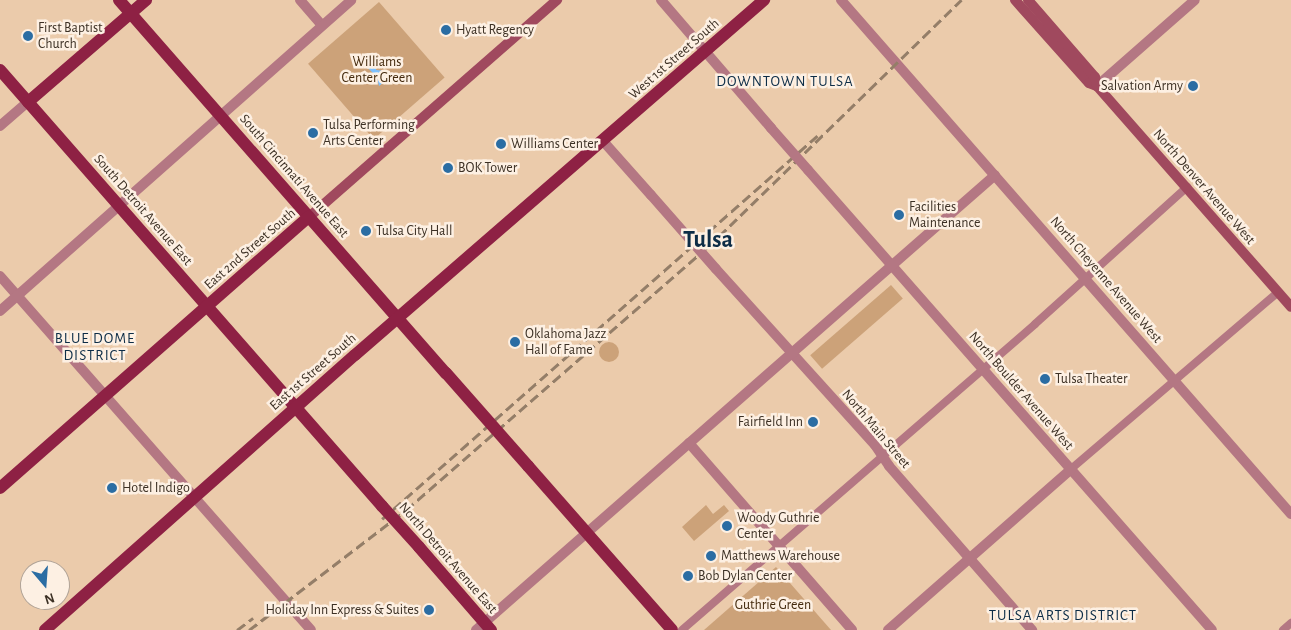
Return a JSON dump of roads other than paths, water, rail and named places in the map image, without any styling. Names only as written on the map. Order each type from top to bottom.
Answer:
[{"type":"main road","name":"South Cincinnati Avenue East","points":[[119,0],[672,630]]},
{"type":"main road","points":[[28,102],[146,0]]},
{"type":"main road","name":"East 2nd Street South","points":[[1,484],[105,396],[557,0]]},
{"type":"main road","name":"West 1st Street South","points":[[603,141],[764,0]]},
{"type":"main road","name":"North Denver Avenue West","points":[[1014,0],[1088,83],[1097,86]]},
{"type":"main road","name":"North Denver Avenue West","points":[[1028,0],[1095,77],[1097,86],[1291,307]]},
{"type":"main road","name":"South Detroit Avenue East","points":[[0,70],[382,506]]},
{"type":"main road","name":"East 1st Street South","points":[[45,630],[296,407],[603,141]]},
{"type":"main road","name":"North Detroit Avenue East","points":[[382,506],[419,547],[484,627]]},
{"type":"street","points":[[300,0],[322,25]]},
{"type":"street","points":[[0,312],[351,0]]},
{"type":"street","name":"North Boulder Avenue West","points":[[661,0],[1212,630]]},
{"type":"street","name":"North Cheyenne Avenue West","points":[[841,0],[1291,514]]},
{"type":"street","points":[[1097,86],[1195,0]]},
{"type":"street","points":[[0,126],[28,102]]},
{"type":"street","name":"North Main Street","points":[[603,141],[792,354],[1032,630]]},
{"type":"street","points":[[484,627],[587,533],[995,175]]},
{"type":"street","points":[[682,630],[882,457],[1187,187]]},
{"type":"street","points":[[0,276],[311,630]]},
{"type":"street","points":[[888,630],[969,557],[1278,292]]},
{"type":"street","points":[[689,443],[852,630]]},
{"type":"street","points":[[1283,630],[1291,623]]},
{"type":"water","points":[[371,53],[377,60],[376,70],[385,71],[388,75],[388,79],[379,86],[377,77],[366,66],[364,58]]},
{"type":"railway","points":[[249,630],[406,510],[708,247],[961,0]]},
{"type":"railway","points":[[382,519],[817,136]]},
{"type":"railway","points":[[237,630],[253,618]]},
{"type":"place","name":"Hyatt Regency","points":[[446,30]]},
{"type":"place","name":"First Baptist Church","points":[[28,36]]},
{"type":"place","name":"Salvation Army","points":[[1193,86]]},
{"type":"place","name":"Tulsa Performing Arts Center","points":[[313,133]]},
{"type":"place","name":"Williams Center","points":[[501,144]]},
{"type":"place","name":"BOK Tower","points":[[448,168]]},
{"type":"place","name":"Facilities Maintenance","points":[[899,215]]},
{"type":"place","name":"Tulsa City Hall","points":[[366,231]]},
{"type":"place","name":"Oklahoma Jazz Hall of Fame","points":[[515,342]]},
{"type":"place","name":"Tulsa Theater","points":[[1045,379]]},
{"type":"place","name":"Fairfield Inn","points":[[813,422]]},
{"type":"place","name":"Hotel Indigo","points":[[112,488]]},
{"type":"place","name":"Woody Guthrie Center","points":[[727,526]]},
{"type":"place","name":"Matthews Warehouse","points":[[711,556]]},
{"type":"place","name":"Bob Dylan Center","points":[[688,576]]},
{"type":"place","name":"Holiday Inn Express & Suites","points":[[429,610]]},
{"type":"district","name":"DOWNTOWN TULSA","points":[[785,82]]},
{"type":"district","name":"Tulsa","points":[[708,241]]},
{"type":"district","name":"BLUE DOME DISTRICT","points":[[95,346]]},
{"type":"district","name":"TULSA ARTS DISTRICT","points":[[1063,616]]},
{"type":"park label","name":"Williams Center Green","points":[[377,70]]},
{"type":"park label","name":"Guthrie Green","points":[[773,605]]}]
